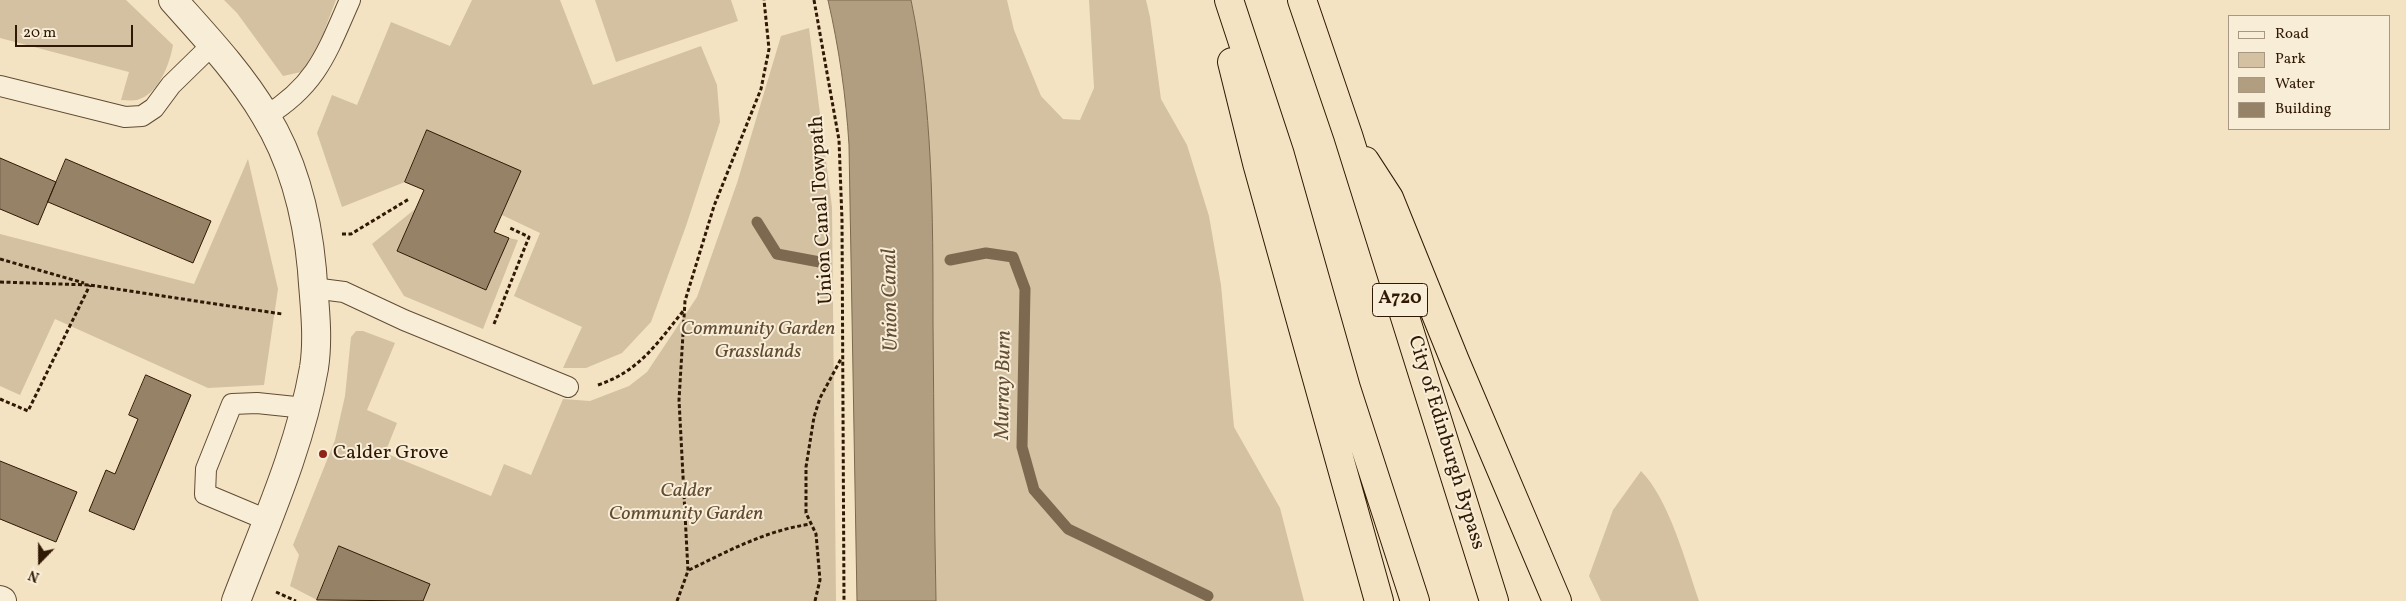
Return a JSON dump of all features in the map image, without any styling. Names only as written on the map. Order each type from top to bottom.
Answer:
[{"type":"highway","points":[[1217,0],[1257,163],[1379,601]]},
{"type":"highway","points":[[1229,0],[1280,155],[1346,388],[1415,601]]},
{"type":"highway","name":"City of Edinburgh Bypass","points":[[1302,0],[1348,135],[1494,601]]},
{"type":"highway","name":"A720","points":[[1348,135],[1390,198],[1455,361],[1557,601]]},
{"type":"street","points":[[173,0],[213,44],[243,82],[266,116],[296,183],[309,233],[317,320],[314,366],[305,408],[289,461],[236,601]]},
{"type":"lane","points":[[266,116],[285,104],[312,79],[322,64],[350,0]]},
{"type":"lane","points":[[0,86],[125,117],[142,116],[154,108],[171,85],[213,44]]},
{"type":"lane","points":[[313,288],[344,292],[568,387]]},
{"type":"lane","points":[[267,520],[205,494],[206,469],[232,404],[257,403],[305,408]]},
{"type":"path","points":[[677,601],[688,571],[679,400],[685,301],[714,206],[761,89],[769,48],[764,0]]},
{"type":"path","name":"Union Canal Towpath","points":[[814,0],[839,140],[842,220],[844,601]]},
{"type":"path","points":[[309,233],[351,234],[409,199]]},
{"type":"path","points":[[483,352],[529,237],[508,227]]},
{"type":"path","points":[[0,259],[90,285]]},
{"type":"path","points":[[0,282],[90,285],[317,320]]},
{"type":"path","points":[[0,399],[28,411],[90,285]]},
{"type":"path","points":[[568,387],[584,390],[608,382],[642,362],[685,310]]},
{"type":"path","points":[[815,601],[820,580],[816,534],[806,513],[806,467],[814,417],[829,379],[842,358]]},
{"type":"path","points":[[688,571],[742,544],[789,527],[811,524]]},
{"type":"green space","points":[[0,0],[126,0],[173,45],[166,69],[157,85],[145,97],[137,100],[121,100],[129,72],[0,38]]},
{"type":"green space","points":[[224,0],[336,0],[316,52],[301,72],[283,76],[237,13]]},
{"type":"green space","points":[[472,0],[560,0],[593,85],[701,46],[717,85],[720,122],[686,226],[651,322],[622,353],[586,368],[563,368],[582,327],[514,296],[540,233],[502,215],[521,171],[405,182],[342,207],[317,133],[332,95],[357,105],[391,22],[450,46]]},
{"type":"green space","points":[[595,0],[731,0],[738,21],[616,62]]},
{"type":"green space","points":[[911,0],[1007,0],[1014,30],[1041,96],[1063,119],[1080,120],[1094,88],[1089,0],[1146,0],[1161,99],[1187,145],[1209,216],[1221,285],[1234,427],[1280,508],[1304,601],[936,601],[928,123]]},
{"type":"green space","points":[[809,28],[832,207],[836,601],[423,601],[430,585],[339,546],[317,600],[290,586],[299,555],[293,545],[335,440],[345,396],[351,337],[356,331],[363,331],[395,343],[367,410],[397,423],[385,453],[491,496],[504,464],[531,475],[563,399],[590,401],[629,386],[647,372],[697,297],[737,183],[781,36]]},
{"type":"green space","points":[[248,159],[278,289],[264,385],[208,388],[55,319],[20,395],[0,386],[0,234],[194,284]]},
{"type":"green space","points":[[415,209],[397,251],[486,290],[509,238],[518,240],[483,329],[404,296],[372,244]]},
{"type":"green space","points":[[1641,471],[1651,483],[1668,514],[1699,601],[1601,601],[1589,576],[1613,510]]},
{"type":"water","name":"Union Canal","points":[[828,0],[911,0],[924,80],[932,202],[936,601],[857,601],[849,145],[836,36]]},
{"type":"building","points":[[427,130],[521,171],[494,232],[509,238],[486,290],[397,251],[424,190],[405,182]]},
{"type":"building","points":[[0,158],[56,182],[38,225],[0,209]]},
{"type":"building","points":[[66,159],[211,221],[193,263],[48,202]]},
{"type":"building","points":[[146,375],[191,395],[134,530],[89,511],[106,470],[115,474],[138,419],[129,415]]},
{"type":"building","points":[[0,461],[77,492],[56,542],[0,519]]},
{"type":"building","points":[[339,546],[430,584],[423,601],[317,600]]},
{"type":"waterway","name":"Murray Burn","points":[[757,222],[777,254],[825,263]]},
{"type":"waterway","name":"Murray Burn","points":[[950,260],[986,253],[1013,257],[1025,289],[1022,447],[1034,490],[1068,529],[1208,596]]},
{"type":"place","name":"Calder Grove","points":[[323,454]]},
{"type":"park label","name":"Community Garden Grasslands","points":[[758,342]]},
{"type":"park label","name":"Calder Community Garden","points":[[686,504]]}]
